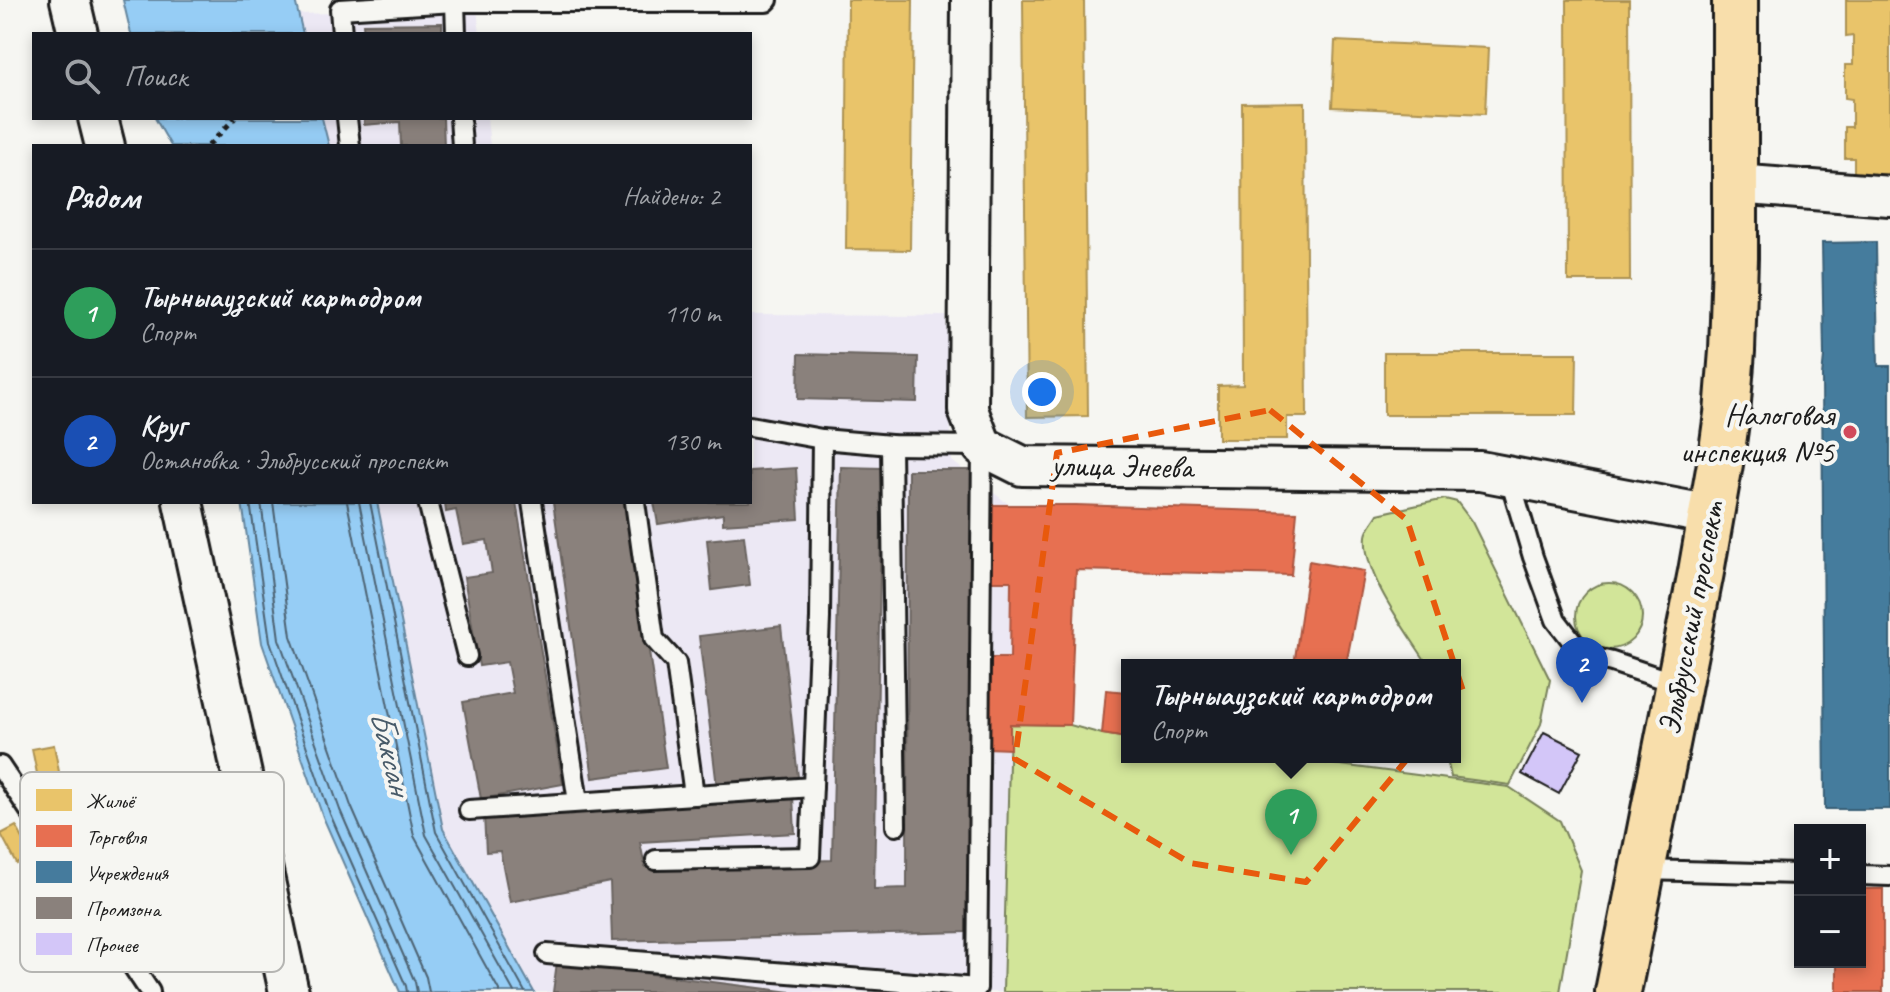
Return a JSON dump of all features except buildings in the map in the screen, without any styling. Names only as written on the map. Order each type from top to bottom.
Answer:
[{"type":"main road","name":"Эльбрусский проспект","points":[[1618,992],[1711,515],[1727,414],[1736,184],[1735,0]]},
{"type":"street","points":[[70,0],[78,32]]},
{"type":"street","points":[[971,0],[968,410],[982,446]]},
{"type":"street","points":[[98,120],[104,144]]},
{"type":"street","points":[[1736,184],[1890,196]]},
{"type":"street","name":"улица Энеева","points":[[982,446],[1022,466],[1480,471],[1711,515]]},
{"type":"street","points":[[183,504],[241,772]]},
{"type":"street","points":[[284,969],[289,992]]},
{"type":"lane","points":[[342,32],[338,5],[768,0]]},
{"type":"lane","points":[[448,2],[456,32]]},
{"type":"lane","points":[[347,120],[350,144]]},
{"type":"lane","points":[[460,120],[462,144]]},
{"type":"lane","points":[[547,954],[977,988],[982,446],[891,445],[822,439],[752,426]]},
{"type":"lane","points":[[656,860],[810,857],[820,618],[822,439]]},
{"type":"lane","points":[[891,445],[896,826]]},
{"type":"lane","points":[[1509,476],[1556,620],[1583,655],[1678,684]]},
{"type":"lane","points":[[429,504],[467,656]]},
{"type":"lane","points":[[532,504],[578,802]]},
{"type":"lane","points":[[635,504],[654,639],[676,663],[694,795]]},
{"type":"lane","points":[[0,766],[20,796]]},
{"type":"lane","points":[[469,810],[813,787]]},
{"type":"lane","points":[[1642,869],[1794,874]]},
{"type":"lane","points":[[1866,875],[1890,876]]},
{"type":"lane","points":[[137,972],[150,992]]},
{"type":"path","points":[[210,144],[233,120]]},
{"type":"highlighted area","points":[[1270,410],[1407,520],[1463,691],[1306,882],[1190,863],[1015,759],[1057,453]]},
{"type":"shaded area","points":[[477,9],[480,32],[302,32],[298,14]]},
{"type":"shaded area","points":[[322,120],[487,120],[490,144],[328,144]]},
{"type":"shaded area","points":[[752,315],[946,316],[952,461],[1011,506],[992,506],[991,580],[1011,581],[1010,658],[988,748],[1010,749],[1003,992],[534,992],[443,829],[377,504],[752,504]]},
{"type":"green space","points":[[1445,499],[1457,502],[1472,522],[1550,680],[1541,724],[1510,785],[1451,777],[1448,763],[1461,763],[1461,659],[1424,659],[1388,603],[1371,568],[1367,551],[1366,536],[1378,514]]},
{"type":"green space","points":[[1615,583],[1633,592],[1640,603],[1640,629],[1633,640],[1622,647],[1603,649],[1585,640],[1578,629],[1576,610],[1585,592],[1596,585]]},
{"type":"green space","points":[[1010,724],[1070,725],[1121,737],[1121,763],[1325,763],[1509,787],[1560,821],[1581,870],[1560,992],[1003,992]]},
{"type":"water","points":[[123,0],[295,0],[303,32],[131,32]]},
{"type":"water","points":[[156,120],[322,120],[328,144],[170,144]]},
{"type":"water","name":"Баксан","points":[[242,504],[377,504],[443,829],[534,992],[400,992],[323,817],[262,643]]},
{"type":"place","name":"Налоговая инспекция №5","points":[[1850,432]]},
{"type":"place","name":"Круг","points":[[1582,703]]},
{"type":"place","name":"Тырныаузский картодром","points":[[1291,855]]}]
